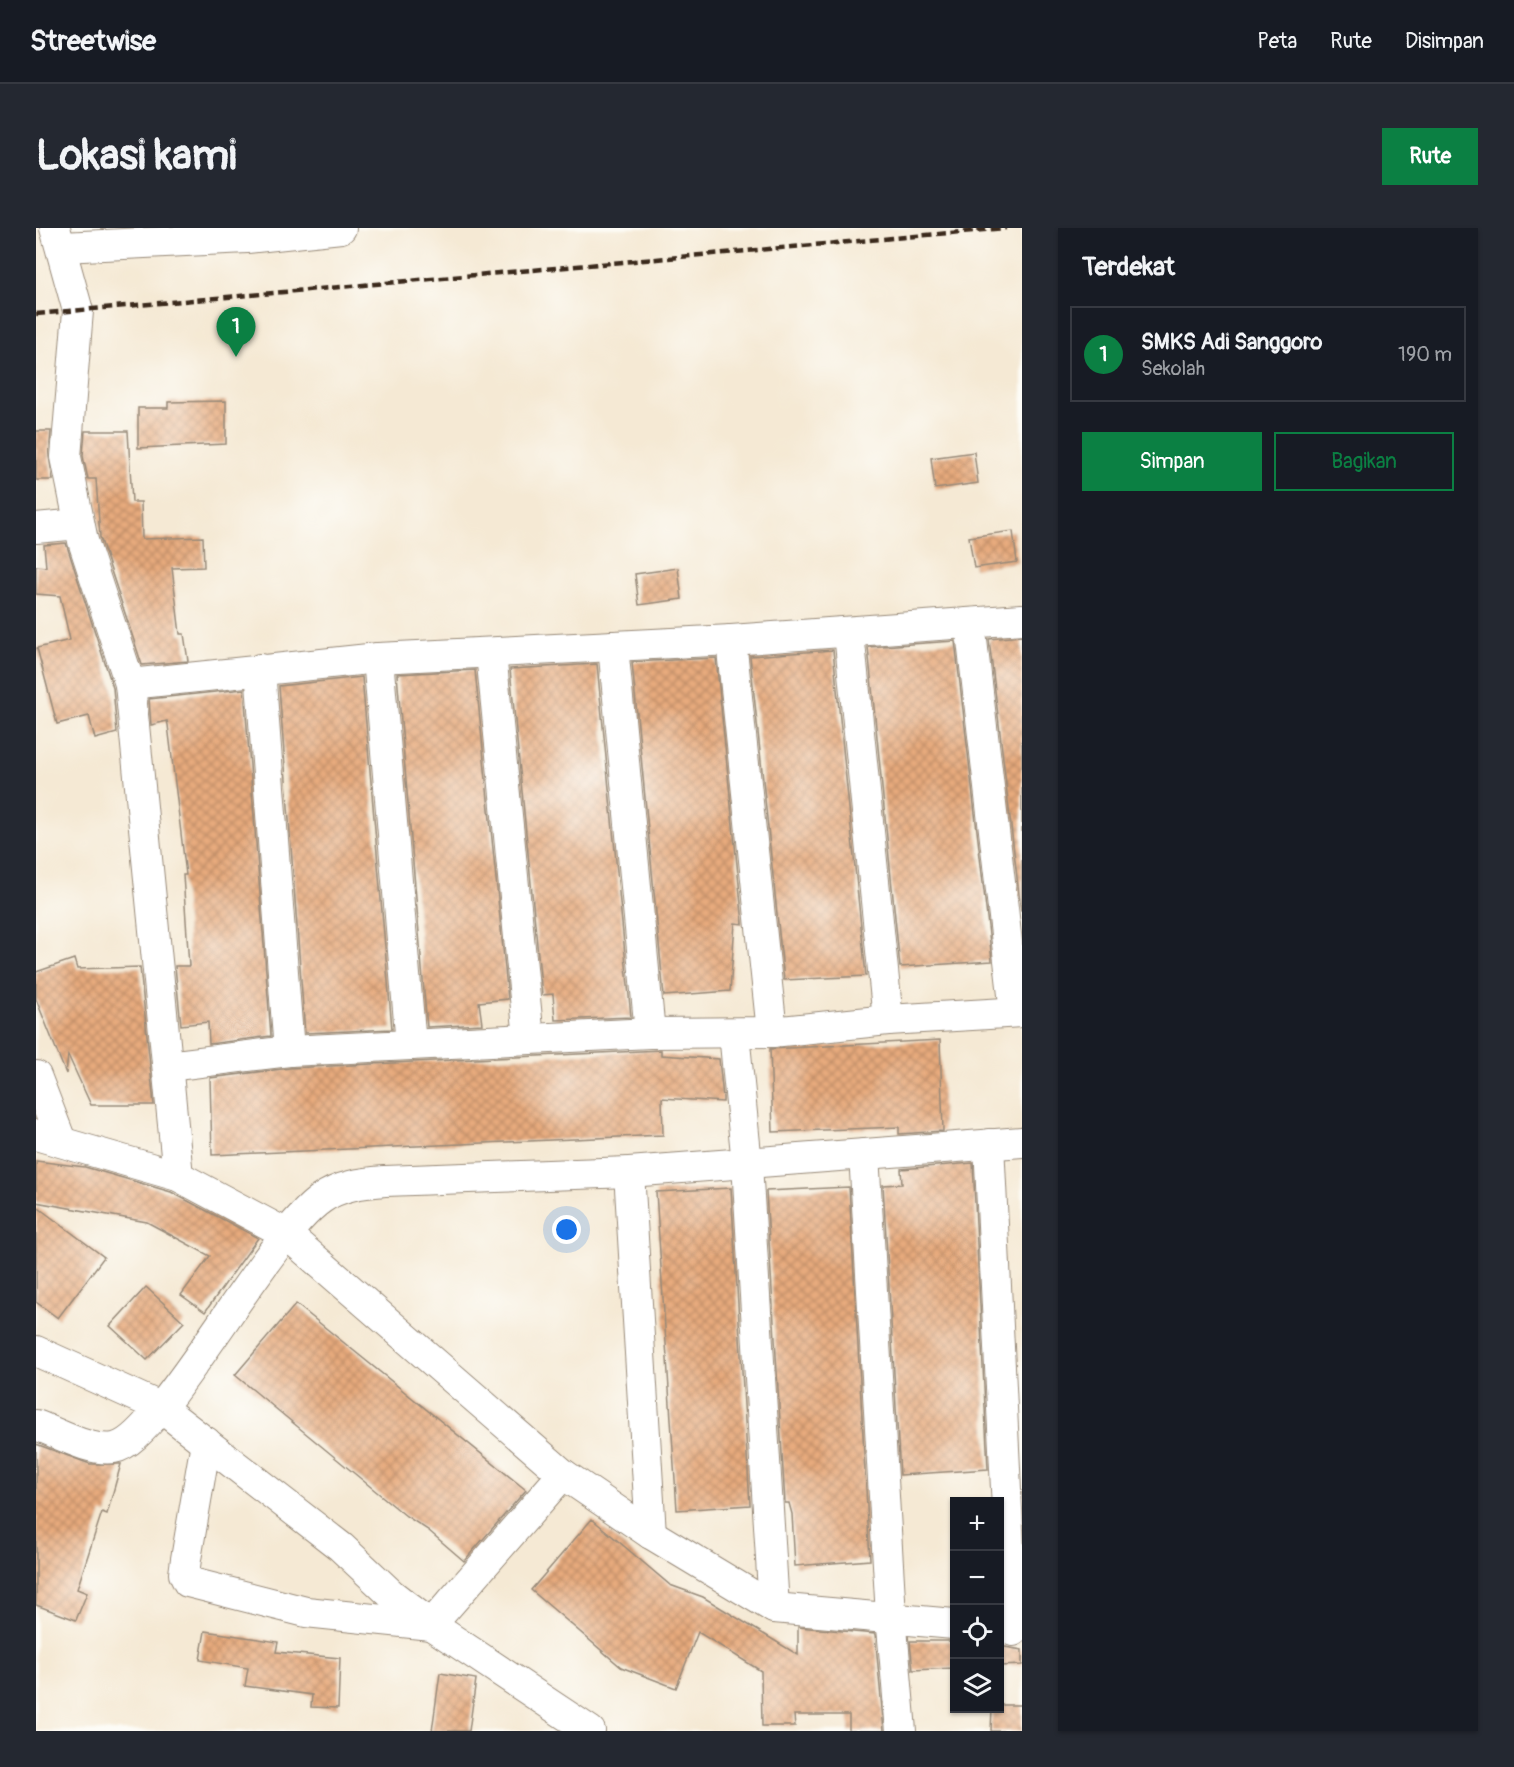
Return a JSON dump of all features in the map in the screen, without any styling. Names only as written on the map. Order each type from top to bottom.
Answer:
[{"type":"street","points":[[178,1176],[129,684],[79,524],[66,457],[78,311],[58,238],[247,238],[341,228]]},
{"type":"street","points":[[36,528],[79,524]]},
{"type":"street","points":[[129,684],[378,658],[731,640],[1022,620]]},
{"type":"street","points":[[168,1066],[289,1051],[651,1033],[772,1032],[888,1020],[1019,1012],[970,623]]},
{"type":"street","points":[[849,633],[888,1020]]},
{"type":"street","points":[[731,640],[772,1032]]},
{"type":"street","points":[[613,646],[651,1033]]},
{"type":"street","points":[[491,652],[529,1040]]},
{"type":"street","points":[[378,658],[411,1045]]},
{"type":"street","points":[[260,669],[289,1051]]},
{"type":"street","points":[[734,1033],[747,1164],[774,1608]]},
{"type":"street","points":[[36,1076],[49,1138],[178,1176],[285,1233],[563,1474],[651,1534],[774,1608],[891,1616],[950,1623]]},
{"type":"street","points":[[36,1425],[93,1446],[113,1448],[130,1442],[160,1407],[285,1233],[321,1198],[348,1185],[386,1181],[629,1172],[1022,1142]]},
{"type":"street","points":[[989,1144],[1012,1630]]},
{"type":"street","points":[[864,1154],[891,1616],[901,1731]]},
{"type":"street","points":[[629,1172],[651,1534]]},
{"type":"street","points":[[36,1351],[160,1407],[341,1547],[391,1593],[431,1625],[590,1731]]},
{"type":"street","points":[[206,1442],[184,1574],[188,1582],[306,1612],[431,1625]]},
{"type":"street","points":[[431,1625],[563,1474]]},
{"type":"building","points":[[226,401],[226,444],[138,448],[138,408],[168,408],[168,402]]},
{"type":"building","points":[[36,431],[51,431],[49,456],[53,480],[36,480]]},
{"type":"building","points":[[85,431],[128,431],[132,502],[141,502],[142,539],[203,537],[204,567],[172,568],[180,634],[184,634],[188,661],[142,665],[100,537],[96,479],[88,479],[83,456]]},
{"type":"building","points":[[974,452],[978,483],[935,489],[931,458]]},
{"type":"building","points":[[1013,531],[1017,562],[974,568],[969,537]]},
{"type":"building","points":[[66,543],[113,688],[117,733],[95,739],[89,716],[57,724],[37,648],[70,640],[60,596],[36,594],[36,566],[46,567],[44,545]]},
{"type":"building","points":[[678,568],[682,599],[639,605],[635,574]]},
{"type":"building","points":[[1022,636],[1022,911],[1021,911],[989,639]]},
{"type":"building","points":[[955,641],[992,961],[900,967],[868,647]]},
{"type":"building","points":[[833,650],[866,976],[784,980],[750,656]]},
{"type":"building","points":[[716,658],[743,924],[735,923],[730,991],[664,996],[632,662]]},
{"type":"building","points":[[597,664],[631,1017],[555,1020],[553,994],[542,995],[510,669]]},
{"type":"building","points":[[475,670],[508,999],[479,1002],[482,1024],[427,1027],[397,674]]},
{"type":"building","points":[[362,677],[392,1029],[305,1033],[279,686]]},
{"type":"building","points":[[244,689],[271,1036],[209,1044],[208,1022],[181,1025],[175,966],[189,966],[183,875],[186,875],[168,725],[167,721],[151,725],[149,699]]},
{"type":"building","points":[[74,959],[77,969],[140,967],[154,1105],[91,1105],[68,1055],[66,1074],[36,999],[36,972]]},
{"type":"building","points":[[940,1040],[943,1131],[899,1134],[899,1127],[773,1132],[770,1049]]},
{"type":"building","points":[[661,1050],[661,1055],[719,1059],[723,1098],[723,1102],[662,1098],[663,1135],[212,1155],[210,1078],[290,1068]]},
{"type":"building","points":[[36,1161],[85,1167],[171,1192],[258,1238],[205,1312],[181,1295],[210,1256],[147,1222],[36,1202]]},
{"type":"building","points":[[973,1163],[988,1469],[900,1475],[883,1185],[902,1184],[901,1169]]},
{"type":"building","points":[[849,1187],[870,1560],[795,1566],[792,1514],[789,1503],[785,1503],[766,1191]]},
{"type":"building","points":[[731,1188],[750,1505],[677,1510],[656,1192]]},
{"type":"building","points":[[36,1206],[104,1257],[58,1318],[36,1302]]},
{"type":"building","points":[[146,1287],[184,1322],[147,1360],[110,1326]]},
{"type":"building","points":[[296,1304],[526,1490],[464,1561],[235,1375]]},
{"type":"building","points":[[36,1444],[90,1464],[121,1464],[107,1514],[102,1512],[77,1589],[87,1593],[76,1620],[36,1605]]},
{"type":"building","points":[[592,1519],[670,1585],[703,1597],[798,1655],[798,1627],[875,1634],[884,1731],[849,1731],[849,1715],[794,1715],[795,1726],[762,1726],[761,1671],[698,1632],[676,1688],[621,1667],[531,1590]]},
{"type":"building","points":[[205,1631],[278,1642],[276,1652],[340,1658],[338,1708],[311,1707],[312,1695],[245,1686],[248,1668],[200,1660]]},
{"type":"building","points":[[910,1641],[950,1641],[950,1668],[913,1670]]},
{"type":"building","points":[[1004,1647],[1022,1650],[1022,1665],[1004,1666]]},
{"type":"building","points":[[440,1673],[476,1679],[469,1731],[432,1731]]},
{"type":"building","points":[[1004,1705],[1022,1705],[1022,1731],[991,1731],[992,1713],[1004,1713]]},
{"type":"railway","points":[[36,314],[1006,228]]},
{"type":"place","name":"SMKS Adi Sanggoro","points":[[236,357]]}]
